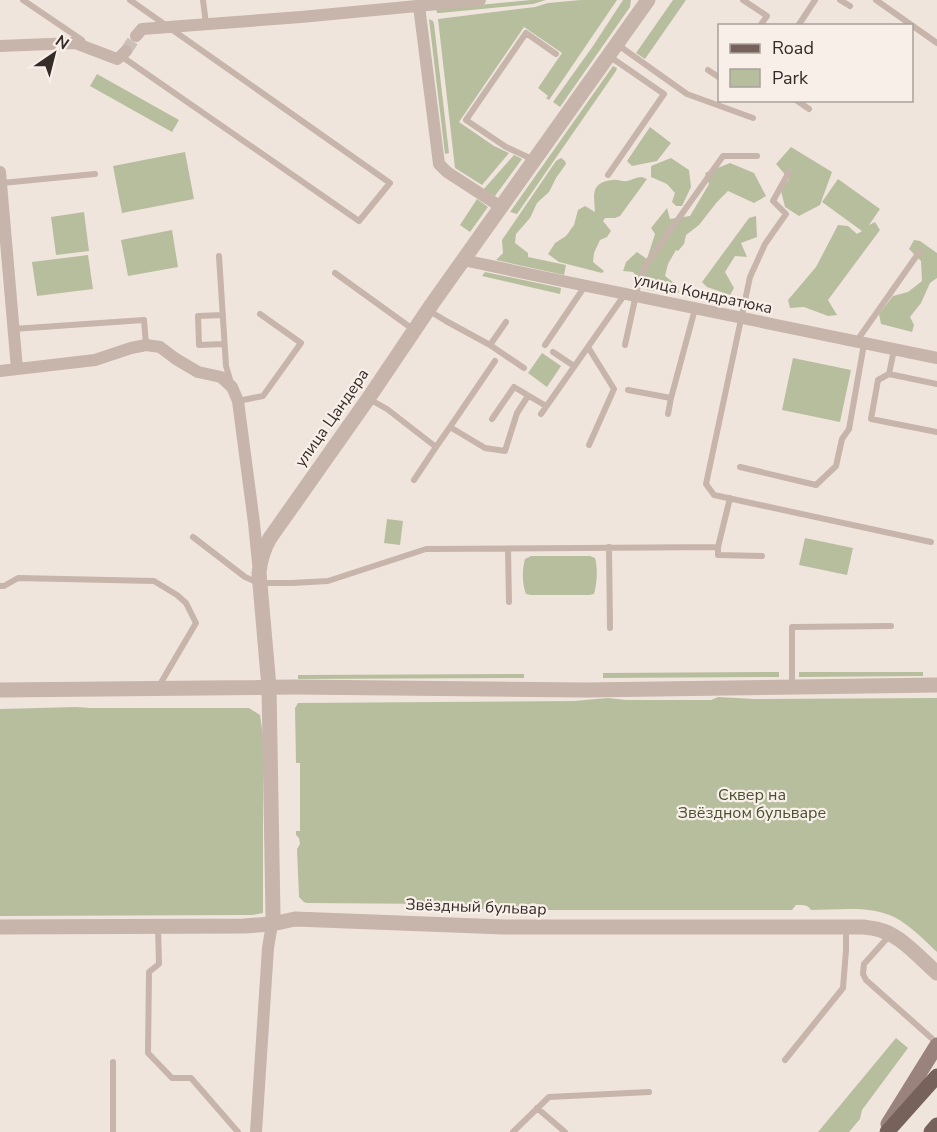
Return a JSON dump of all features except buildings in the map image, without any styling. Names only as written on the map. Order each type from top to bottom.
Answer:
[{"type":"main road","points":[[885,1132],[937,1044]]},
{"type":"main road","points":[[885,1132],[937,1076]]},
{"type":"main road","points":[[931,1132],[937,1125]]},
{"type":"street","points":[[137,35],[142,29],[301,17],[419,3],[480,0]]},
{"type":"street","name":"улица Цандера","points":[[272,924],[269,687],[259,578],[260,561],[264,549],[414,330],[648,0]]},
{"type":"street","points":[[419,3],[439,164],[447,172],[501,207]]},
{"type":"street","points":[[0,46],[75,43],[117,58],[123,54]]},
{"type":"street","points":[[1,178],[3,231],[17,369]]},
{"type":"street","name":"улица Кондратюка","points":[[464,260],[937,358]]},
{"type":"street","points":[[0,371],[95,360],[146,345],[160,348],[198,372],[220,377],[232,387],[238,401],[259,578]]},
{"type":"street","points":[[0,690],[269,687],[586,690],[937,685]]},
{"type":"street","name":"Звёздный бульвар","points":[[0,927],[244,926],[272,924],[295,919],[504,927],[874,928],[891,934],[937,973]]},
{"type":"street","points":[[256,1132],[268,948],[272,924]]},
{"type":"lane","points":[[23,0],[82,40],[84,45]]},
{"type":"lane","points":[[123,54],[359,221],[390,183],[130,0]]},
{"type":"lane","points":[[203,0],[206,24]]},
{"type":"lane","points":[[743,0],[767,16],[761,24]]},
{"type":"lane","points":[[802,24],[815,0]]},
{"type":"lane","points":[[840,0],[850,6]]},
{"type":"lane","points":[[876,0],[910,24]]},
{"type":"lane","points":[[913,26],[937,43]]},
{"type":"lane","points":[[534,160],[506,147],[466,120],[526,33],[556,54]]},
{"type":"lane","points":[[612,50],[687,94],[753,118]]},
{"type":"lane","points":[[608,175],[664,94],[612,50]]},
{"type":"lane","points":[[708,70],[718,77]]},
{"type":"lane","points":[[799,102],[809,110]]},
{"type":"lane","points":[[541,414],[588,347],[631,295],[647,263],[723,156],[758,156]]},
{"type":"lane","points":[[789,172],[773,201],[786,214],[765,244],[750,276],[706,484],[714,495],[931,542]]},
{"type":"lane","points":[[1,178],[95,174]]},
{"type":"lane","points":[[740,467],[816,485],[836,466],[842,439],[849,429],[860,343],[920,251]]},
{"type":"lane","points":[[219,256],[226,366],[232,387]]},
{"type":"lane","points":[[335,273],[414,330]]},
{"type":"lane","points":[[545,345],[585,285]]},
{"type":"lane","points":[[625,345],[631,295]]},
{"type":"lane","points":[[668,414],[694,309]]},
{"type":"lane","points":[[429,310],[490,345],[524,368]]},
{"type":"lane","points":[[238,401],[263,396],[301,343],[260,314]]},
{"type":"lane","points":[[223,315],[198,316],[199,345],[224,344]]},
{"type":"lane","points":[[14,329],[144,320],[146,345]]},
{"type":"lane","points":[[490,345],[506,322]]},
{"type":"lane","points":[[588,347],[614,389],[589,445]]},
{"type":"lane","points":[[889,374],[894,350]]},
{"type":"lane","points":[[553,352],[574,366]]},
{"type":"lane","points":[[414,480],[495,361]]},
{"type":"lane","points":[[937,384],[889,374],[878,380],[871,418],[937,432]]},
{"type":"lane","points":[[492,419],[514,387],[546,406]]},
{"type":"lane","points":[[628,390],[671,398]]},
{"type":"lane","points":[[450,427],[485,448],[505,451],[518,413],[528,396]]},
{"type":"lane","points":[[368,399],[387,409],[436,447]]},
{"type":"lane","points":[[730,498],[718,555],[762,556]]},
{"type":"lane","points":[[193,537],[245,577],[292,583],[328,581],[426,549],[718,547]]},
{"type":"lane","points":[[609,547],[610,628]]},
{"type":"lane","points":[[508,549],[509,602]]},
{"type":"lane","points":[[0,586],[18,578],[154,581],[177,595],[186,603],[196,623],[158,688]]},
{"type":"lane","points":[[792,686],[792,627],[891,626]]},
{"type":"lane","points":[[158,927],[159,964],[148,972],[148,1053],[172,1078],[191,1078],[238,1132]]},
{"type":"lane","points":[[785,1060],[843,988],[846,927]]},
{"type":"lane","points":[[891,934],[866,960],[863,974],[866,980],[937,1044]]},
{"type":"lane","points":[[112,1132],[113,1062]]},
{"type":"lane","points":[[513,1132],[549,1098],[649,1092]]},
{"type":"lane","points":[[537,1108],[565,1132]]},
{"type":"green space","points":[[546,0],[533,4],[440,13],[437,13],[436,9]]},
{"type":"green space","points":[[581,0],[617,0],[549,100],[546,98],[548,96],[538,88],[562,53],[524,27],[459,122],[494,146],[509,153],[482,185],[455,168],[438,19]]},
{"type":"green space","points":[[623,0],[631,0],[630,7],[560,107],[553,102]]},
{"type":"green space","points":[[673,0],[686,0],[645,59],[636,53]]},
{"type":"green space","points":[[429,19],[434,24],[449,153],[445,154]]},
{"type":"green space","points":[[613,66],[617,68],[616,71],[517,214],[510,212]]},
{"type":"green space","points":[[97,74],[179,120],[172,132],[90,86]]},
{"type":"green space","points":[[650,127],[671,143],[657,161],[632,166],[627,161]]},
{"type":"green space","points":[[791,147],[832,172],[820,205],[799,216],[785,207],[781,191],[789,179],[776,164]]},
{"type":"green space","points":[[185,152],[194,199],[122,213],[113,166]]},
{"type":"green space","points":[[514,155],[522,159],[495,196],[483,190]]},
{"type":"green space","points":[[561,158],[566,164],[549,192],[537,203],[530,218],[516,234],[515,243],[528,253],[528,257],[566,265],[564,275],[496,260],[503,253],[502,240],[556,161]]},
{"type":"green space","points":[[671,158],[689,170],[691,187],[682,206],[676,206],[672,202],[675,193],[667,184],[651,177],[651,166]]},
{"type":"green space","points":[[730,163],[754,173],[766,196],[754,203],[728,191],[699,225],[686,235],[684,244],[678,251],[676,250],[668,264],[665,276],[678,286],[679,293],[647,290],[633,272],[623,271],[626,262],[637,252],[647,259],[655,234],[651,228],[667,208],[670,219],[690,216],[709,184],[705,173]]},
{"type":"green space","points":[[642,177],[647,179],[620,216],[605,218],[603,221],[611,231],[607,237],[600,240],[593,262],[604,271],[602,273],[559,262],[548,254],[555,243],[566,236],[574,225],[578,210],[585,206],[595,212],[595,190],[600,183],[615,180],[627,181]]},
{"type":"green space","points":[[838,179],[880,209],[869,225],[875,222],[880,230],[828,300],[837,315],[828,316],[804,307],[790,308],[788,300],[816,267],[838,225],[848,226],[857,234],[862,231],[822,202]]},
{"type":"green space","points":[[477,199],[488,207],[470,232],[460,225]]},
{"type":"green space","points":[[84,212],[89,251],[56,255],[51,217]]},
{"type":"green space","points":[[756,216],[757,237],[741,243],[747,257],[735,256],[725,272],[734,288],[730,295],[707,287],[702,282],[749,218]]},
{"type":"green space","points":[[172,230],[178,267],[128,276],[121,240]]},
{"type":"green space","points":[[914,240],[920,241],[937,253],[937,278],[930,283],[921,303],[910,317],[914,325],[912,332],[881,324],[879,314],[893,296],[908,292],[922,281],[921,261],[909,249]]},
{"type":"green space","points":[[88,255],[93,289],[37,296],[32,262]]},
{"type":"green space","points":[[485,272],[561,288],[560,294],[482,276]]},
{"type":"green space","points":[[542,353],[561,366],[547,387],[528,373]]},
{"type":"green space","points":[[793,358],[851,370],[840,422],[782,410]]},
{"type":"green space","points":[[387,519],[403,521],[400,545],[384,543]]},
{"type":"green space","points":[[805,538],[853,548],[847,575],[799,565]]},
{"type":"green space","points":[[531,556],[590,556],[595,558],[597,576],[594,594],[526,594],[523,567],[525,559]]},
{"type":"green space","points":[[779,672],[779,677],[603,678],[603,673]]},
{"type":"green space","points":[[799,672],[923,672],[923,676],[799,677]]},
{"type":"green space","points":[[524,674],[524,678],[298,679],[298,675]]},
{"type":"green space","name":"Сквер на Звёздном бульваре","points":[[718,697],[755,699],[937,698],[937,952],[900,920],[884,913],[864,910],[811,910],[806,906],[796,905],[792,910],[545,910],[534,903],[522,910],[490,910],[441,904],[307,903],[299,897],[297,849],[300,844],[296,831],[300,831],[300,763],[296,763],[295,708],[298,703],[574,701],[608,698],[711,700]]},
{"type":"green space","points":[[249,708],[260,715],[263,736],[263,913],[252,915],[0,916],[0,709]]},
{"type":"green space","points":[[896,1038],[908,1048],[862,1110],[860,1119],[849,1132],[818,1132]]},
{"type":"tunnel","points":[[126,51],[136,36]]}]
